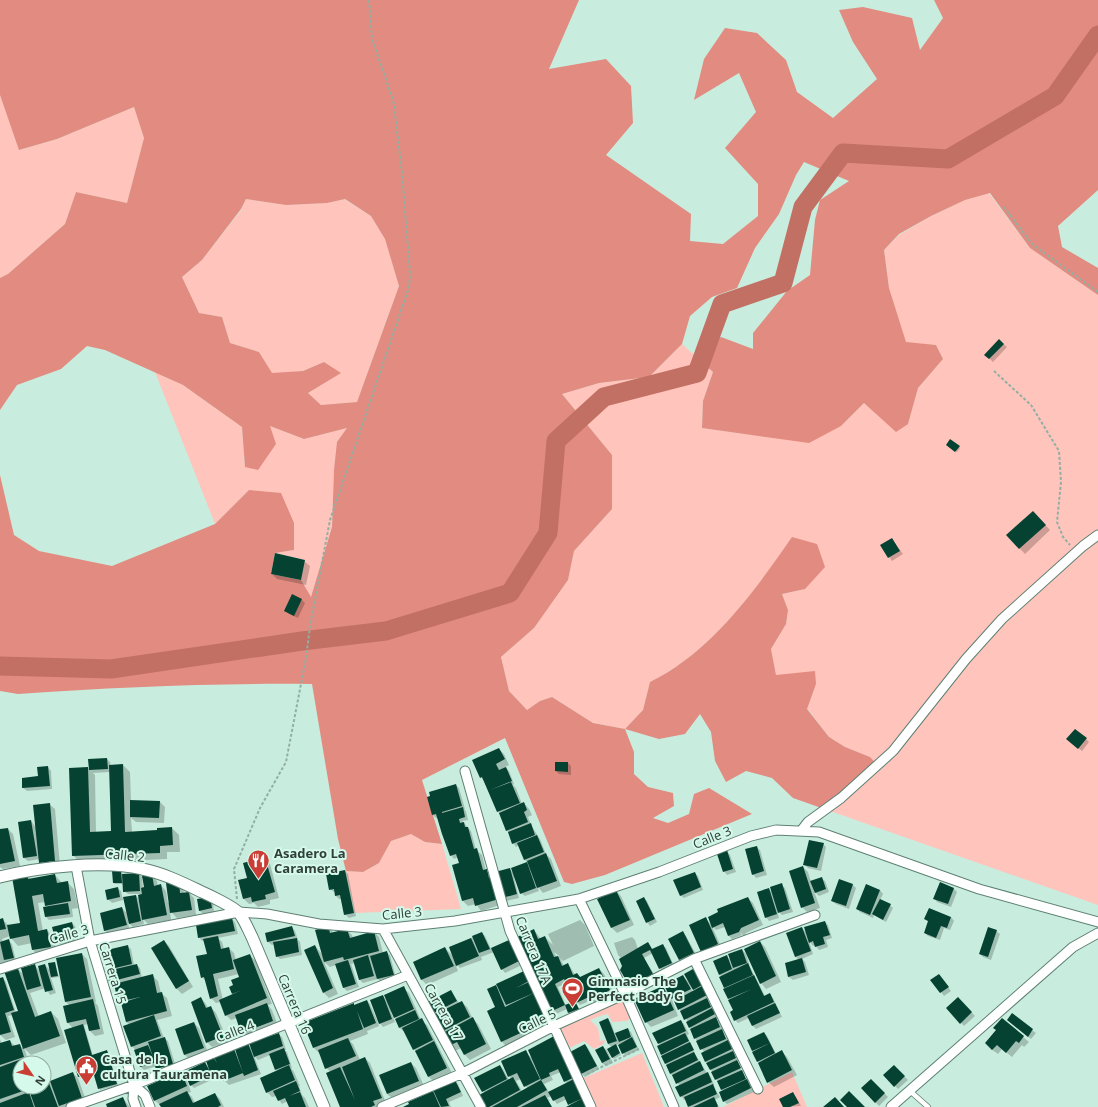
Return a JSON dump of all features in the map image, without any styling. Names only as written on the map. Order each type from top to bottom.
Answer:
[{"type":"street","points":[[801,831],[808,822],[841,798],[893,751],[966,659],[997,624],[1098,535]]},
{"type":"street","name":"Carrera 17A","points":[[465,771],[510,931],[591,1107]]},
{"type":"street","name":"Calle 3","points":[[0,969],[90,941],[239,912],[267,914],[319,924],[383,929],[455,921],[579,899],[659,872],[751,836],[776,830],[819,832],[979,889],[1098,922]]},
{"type":"street","name":"Calle 2","points":[[0,877],[23,871],[76,866],[107,865],[142,869],[174,880],[209,895],[239,912]]},
{"type":"street","name":"Carrera 15","points":[[76,866],[90,941],[134,1085],[133,1099],[136,1107]]},
{"type":"street","points":[[579,899],[625,994],[674,1107]]},
{"type":"street","name":"Carrera 16","points":[[239,912],[252,937],[324,1107]]},
{"type":"street","name":"Calle 5","points":[[382,1107],[463,1073],[554,1026],[625,994],[694,959],[814,915]]},
{"type":"street","name":"Carrera 17","points":[[383,929],[481,1107]]},
{"type":"street","points":[[890,1107],[1073,947],[1098,933]]},
{"type":"street","points":[[694,959],[758,1089]]},
{"type":"street","name":"Calle 4","points":[[71,1107],[134,1085],[408,975]]},
{"type":"street","name":"Carrera 15","points":[[134,1085],[145,1095],[150,1107]]},
{"type":"lane","points":[[910,1091],[928,1107]]},
{"type":"path","points":[[239,912],[234,869],[260,808],[286,762],[330,520],[409,287],[410,279],[402,173],[394,105],[372,40],[369,0]]},
{"type":"path","points":[[1004,207],[1032,244],[1098,292]]},
{"type":"path","points":[[994,371],[1031,405],[1059,451],[1061,482],[1057,522],[1063,537],[1077,552]]},
{"type":"path","points":[[577,1078],[647,1045]]},
{"type":"shaded area","points":[[0,0],[579,0],[549,69],[606,59],[631,86],[633,123],[606,155],[691,214],[690,241],[723,244],[758,216],[758,184],[725,148],[756,112],[739,73],[694,100],[704,59],[725,28],[757,33],[786,60],[797,92],[833,118],[877,79],[853,42],[839,10],[863,7],[912,18],[920,50],[943,18],[934,0],[1098,0],[1098,190],[1058,226],[1062,247],[1098,268],[1098,295],[1030,248],[990,193],[965,200],[931,216],[899,234],[884,250],[889,288],[906,342],[936,345],[943,359],[918,388],[908,424],[896,432],[864,403],[841,426],[809,443],[702,428],[703,401],[713,372],[696,357],[721,337],[753,349],[753,333],[787,291],[810,275],[815,220],[820,200],[849,181],[804,162],[796,175],[779,214],[755,248],[737,288],[712,297],[690,316],[682,344],[649,377],[599,383],[562,394],[612,455],[612,509],[574,551],[568,580],[534,628],[501,657],[509,691],[527,710],[540,701],[552,697],[593,723],[625,729],[634,752],[634,774],[648,787],[673,793],[674,806],[653,818],[668,823],[689,814],[694,794],[709,788],[752,814],[605,875],[572,884],[564,882],[505,738],[422,780],[442,844],[425,842],[411,834],[391,841],[379,863],[363,872],[346,871],[338,839],[312,684],[165,686],[18,694],[0,691],[0,475],[14,535],[39,551],[112,566],[215,524],[249,490],[281,493],[294,523],[294,550],[275,553],[271,574],[301,580],[311,597],[332,527],[334,470],[337,442],[347,428],[304,439],[270,426],[276,444],[258,470],[245,467],[242,427],[183,385],[105,350],[87,346],[61,369],[17,385],[0,410],[0,278],[8,274],[65,224],[76,192],[127,203],[144,138],[134,107],[57,139],[19,150],[0,95]],"holes":[[[246,199],[286,205],[327,203],[345,199],[371,216],[385,239],[399,286],[357,402],[321,405],[308,393],[341,373],[324,362],[303,371],[272,373],[259,352],[230,343],[222,317],[199,313],[182,277],[202,260],[241,209]]]},
{"type":"shaded area","points":[[0,95],[20,150],[57,139],[134,107],[144,138],[127,203],[76,192],[65,224],[8,274],[0,278]]},
{"type":"shaded area","points":[[989,193],[1030,248],[1098,295],[1098,905],[830,811],[870,757],[845,747],[829,737],[807,708],[816,684],[776,675],[771,649],[786,624],[788,610],[782,594],[805,589],[792,538],[730,619],[693,654],[650,682],[643,710],[625,729],[593,723],[552,697],[540,701],[527,710],[509,691],[501,657],[534,628],[568,580],[574,551],[612,509],[612,455],[562,394],[599,383],[649,377],[682,344],[713,372],[703,401],[702,428],[753,435],[841,426],[864,403],[908,424],[918,388],[943,359],[936,345],[906,343],[889,288],[884,250],[899,235],[931,216],[965,200]]},
{"type":"shaded area","points":[[246,199],[286,205],[327,203],[344,199],[371,216],[385,239],[399,286],[357,402],[321,405],[308,393],[340,373],[324,362],[303,371],[272,374],[259,352],[230,343],[222,317],[199,313],[182,277],[202,260],[241,210]]},
{"type":"shaded area","points":[[155,372],[183,385],[242,427],[245,467],[270,426],[304,439],[347,428],[334,470],[332,527],[311,598],[301,580],[305,560],[275,553],[294,550],[249,490],[215,524]]},
{"type":"shaded area","points":[[792,537],[817,544],[825,567],[805,589],[782,594],[788,610],[786,624],[771,649],[776,675],[815,671],[816,684],[807,709],[829,737],[845,747],[870,757],[880,768],[844,801],[830,811],[793,798],[772,778],[746,771],[726,782],[715,761],[711,732],[700,714],[685,734],[659,739],[625,729],[643,710],[650,682],[693,654],[730,619],[762,579]]},
{"type":"shaded area","points":[[411,834],[425,842],[442,844],[461,909],[355,913],[346,871],[363,872],[379,863],[391,841]]},
{"type":"shaded area","points":[[623,999],[631,1018],[626,1021],[612,1022],[608,1014],[590,1020],[598,1028],[600,1041],[605,1040],[604,1044],[594,1049],[584,1041],[567,1049],[557,1029]]},
{"type":"shaded area","points":[[642,1053],[664,1107],[591,1107],[579,1080]]},
{"type":"shaded area","points":[[792,1072],[807,1107],[723,1107]]},
{"type":"building","points":[[999,339],[1004,344],[989,359],[984,355]]},
{"type":"building","points":[[950,439],[960,446],[955,452],[946,445]]},
{"type":"building","points":[[1033,511],[1046,525],[1019,549],[1006,535]]},
{"type":"building","points":[[892,538],[900,551],[888,558],[880,545]]},
{"type":"building","points":[[275,553],[305,560],[301,580],[271,574]]},
{"type":"building","points":[[292,594],[302,599],[294,616],[284,611]]},
{"type":"building","points":[[1075,729],[1087,738],[1078,749],[1066,739]]},
{"type":"building","points":[[499,748],[505,759],[496,764],[499,770],[506,767],[512,781],[490,790],[511,782],[520,803],[497,812],[482,777],[480,778],[472,760]]},
{"type":"building","points":[[107,758],[108,769],[89,770],[88,759]]},
{"type":"building","points":[[555,762],[568,762],[568,772],[555,771]]},
{"type":"building","points":[[123,764],[125,832],[157,830],[157,828],[172,827],[173,845],[160,846],[160,853],[72,856],[69,768],[88,767],[90,832],[111,831],[109,765]]},
{"type":"building","points":[[48,766],[50,786],[22,788],[22,778],[38,776],[37,767]]},
{"type":"building","points":[[456,784],[462,806],[442,813],[463,807],[465,817],[459,819],[460,823],[464,822],[465,827],[468,827],[474,849],[477,848],[483,870],[487,869],[489,878],[492,877],[499,899],[475,906],[473,898],[462,901],[452,865],[459,863],[456,854],[450,856],[436,814],[432,815],[427,797],[430,796],[429,792]]},
{"type":"building","points":[[130,800],[160,801],[159,818],[130,817]]},
{"type":"building","points":[[524,802],[527,810],[524,812],[528,822],[506,831],[499,813]]},
{"type":"building","points":[[50,803],[55,861],[39,863],[33,805]]},
{"type":"building","points":[[31,820],[37,856],[23,858],[18,822]]},
{"type":"building","points":[[531,823],[535,835],[512,844],[508,832]]},
{"type":"building","points":[[8,828],[15,861],[0,864],[0,829]]},
{"type":"building","points":[[537,835],[544,852],[524,860],[517,843]]},
{"type":"building","points":[[809,840],[824,843],[817,868],[803,865]]},
{"type":"building","points":[[757,846],[764,871],[752,875],[745,849]]},
{"type":"building","points":[[727,850],[733,869],[723,872],[717,854]]},
{"type":"building","points":[[546,853],[557,881],[537,888],[527,861]]},
{"type":"building","points":[[265,857],[275,892],[265,895],[266,899],[252,902],[251,897],[243,899],[238,880],[247,878],[243,863]]},
{"type":"building","points":[[527,862],[536,888],[520,894],[511,868]]},
{"type":"building","points":[[803,866],[815,903],[801,908],[789,871]]},
{"type":"building","points":[[510,868],[517,894],[502,898],[495,872]]},
{"type":"building","points":[[121,870],[122,883],[113,883],[112,871]]},
{"type":"building","points":[[345,870],[354,913],[344,915],[340,895],[335,896],[334,889],[329,890],[326,874]]},
{"type":"building","points":[[695,872],[701,887],[680,896],[673,880]]},
{"type":"building","points":[[139,873],[140,891],[123,892],[122,874]]},
{"type":"building","points":[[27,874],[28,879],[55,874],[57,883],[68,881],[71,901],[45,906],[43,894],[32,896],[38,931],[47,929],[51,947],[32,950],[29,935],[10,939],[7,925],[20,923],[12,877]]},
{"type":"building","points":[[152,874],[154,886],[161,884],[167,915],[142,920],[138,895],[142,894],[141,888],[144,887],[142,876]]},
{"type":"building","points":[[822,877],[826,889],[815,893],[810,881]]},
{"type":"building","points":[[839,879],[853,884],[846,906],[831,901]]},
{"type":"building","points":[[179,881],[180,893],[189,892],[192,910],[170,913],[166,883]]},
{"type":"building","points":[[940,882],[954,888],[948,904],[933,899]]},
{"type":"building","points":[[782,883],[790,909],[778,913],[770,887]]},
{"type":"building","points":[[866,884],[880,890],[870,915],[856,909]]},
{"type":"building","points":[[118,887],[120,897],[107,900],[105,890]]},
{"type":"building","points":[[769,888],[777,914],[765,918],[757,892]]},
{"type":"building","points":[[616,890],[630,920],[611,928],[597,899]]},
{"type":"building","points":[[136,895],[141,921],[129,924],[123,897]]},
{"type":"building","points":[[210,897],[212,908],[199,911],[197,899]]},
{"type":"building","points":[[644,897],[655,919],[646,923],[636,901]]},
{"type":"building","points":[[748,897],[759,920],[741,928],[739,932],[728,936],[723,923],[712,928],[708,917],[718,912],[717,909]]},
{"type":"building","points":[[880,899],[891,904],[883,920],[872,914]]},
{"type":"building","points":[[68,903],[70,914],[45,917],[43,907]]},
{"type":"building","points":[[122,907],[127,925],[104,931],[100,913]]},
{"type":"building","points":[[929,908],[951,917],[947,928],[941,926],[936,938],[924,933],[928,921],[924,919]]},
{"type":"building","points":[[706,917],[718,944],[701,952],[689,925]]},
{"type":"building","points":[[3,918],[6,929],[0,930],[0,919]]},
{"type":"building","points":[[232,918],[235,931],[198,938],[196,925]]},
{"type":"building","points":[[825,921],[830,935],[823,937],[825,944],[815,947],[813,941],[809,943],[804,927]]},
{"type":"building","points":[[72,922],[76,938],[56,943],[52,927]]},
{"type":"building","points":[[292,926],[295,936],[267,942],[265,933]]},
{"type":"building","points":[[328,926],[330,933],[347,929],[350,938],[374,931],[379,951],[344,960],[343,957],[324,962],[315,930]]},
{"type":"building","points":[[802,927],[811,951],[795,957],[786,933]]},
{"type":"building","points":[[988,927],[997,930],[988,957],[979,954]]},
{"type":"building","points":[[534,929],[538,939],[545,936],[554,957],[558,956],[562,966],[568,963],[573,975],[577,973],[580,977],[599,968],[610,990],[591,1000],[589,997],[576,1003],[579,1009],[568,1013],[565,1005],[550,1012],[515,938]],"holes":[[[564,979],[575,1001],[565,1005],[555,984]]]},
{"type":"building","points":[[683,931],[694,953],[679,960],[668,939]]},
{"type":"building","points":[[482,932],[490,949],[479,953],[472,936]]},
{"type":"building","points":[[218,936],[221,949],[229,947],[234,969],[213,974],[218,996],[210,999],[204,977],[201,978],[196,956],[207,954],[203,939]]},
{"type":"building","points":[[297,938],[299,952],[276,957],[273,942]]},
{"type":"building","points":[[471,938],[479,956],[456,966],[449,947]]},
{"type":"building","points":[[9,939],[14,958],[4,960],[0,942]]},
{"type":"building","points":[[164,940],[189,981],[176,989],[151,948]]},
{"type":"building","points":[[509,940],[519,961],[501,970],[491,948]]},
{"type":"building","points":[[760,941],[776,976],[760,984],[744,949]]},
{"type":"building","points":[[648,942],[652,949],[663,944],[672,963],[659,969],[650,950],[642,954],[653,974],[630,987],[620,970],[622,966],[619,959]]},
{"type":"building","points":[[128,945],[132,964],[111,969],[107,950]]},
{"type":"building","points":[[315,945],[333,988],[323,993],[304,950]]},
{"type":"building","points":[[445,947],[454,966],[421,980],[413,962]]},
{"type":"building","points":[[742,949],[747,963],[733,968],[728,954]]},
{"type":"building","points":[[387,951],[394,975],[377,979],[370,956]]},
{"type":"building","points":[[82,953],[91,997],[65,1002],[56,958]]},
{"type":"building","points":[[250,954],[267,998],[225,1016],[219,1000],[242,990],[232,994],[229,987],[233,985],[231,980],[239,977],[233,960]]},
{"type":"building","points":[[368,955],[374,976],[359,980],[353,960]]},
{"type":"building","points":[[727,955],[732,969],[719,975],[713,961]]},
{"type":"building","points":[[802,958],[806,972],[788,977],[785,963]]},
{"type":"building","points":[[348,960],[356,984],[343,988],[335,964]]},
{"type":"building","points":[[55,962],[58,976],[51,977],[48,963]]},
{"type":"building","points":[[748,963],[753,975],[724,988],[719,977]]},
{"type":"building","points":[[35,964],[41,986],[27,990],[21,968]]},
{"type":"building","points":[[45,964],[53,990],[45,992],[38,966]]},
{"type":"building","points":[[137,964],[140,974],[109,982],[107,971]]},
{"type":"building","points":[[17,966],[35,1017],[51,1011],[60,1036],[23,1049],[11,1013],[18,1011],[4,971]]},
{"type":"building","points":[[693,969],[702,985],[693,990],[684,974]]},
{"type":"building","points":[[524,971],[529,981],[516,988],[531,981],[536,992],[506,1005],[496,984]]},
{"type":"building","points":[[153,974],[157,993],[162,992],[167,1011],[126,1022],[121,1003],[140,997],[118,1002],[114,984]]},
{"type":"building","points":[[939,974],[949,987],[940,993],[930,980]]},
{"type":"building","points":[[683,975],[691,989],[671,999],[664,985]]},
{"type":"building","points":[[754,975],[764,996],[770,993],[774,1002],[734,1021],[730,1012],[733,1010],[728,1000],[752,989],[728,999],[723,989]]},
{"type":"building","points":[[3,977],[14,1010],[5,1013],[11,1032],[0,1035],[0,978]]},
{"type":"building","points":[[496,985],[505,1007],[536,992],[549,1020],[501,1042],[487,1011],[495,1007],[487,989]]},
{"type":"building","points":[[404,986],[414,1009],[394,1018],[384,995]]},
{"type":"building","points":[[663,986],[674,1010],[645,1023],[634,999]]},
{"type":"building","points":[[702,986],[707,995],[678,1010],[674,1001]]},
{"type":"building","points":[[451,990],[457,1001],[432,1014],[426,1003]]},
{"type":"building","points":[[383,995],[392,1019],[379,1024],[370,1000]]},
{"type":"building","points":[[201,997],[206,1008],[211,1006],[224,1039],[217,1042],[216,1039],[206,1043],[191,1002]]},
{"type":"building","points":[[958,997],[972,1012],[960,1024],[946,1008]]},
{"type":"building","points":[[707,998],[711,1007],[684,1020],[680,1011]]},
{"type":"building","points":[[93,999],[100,1029],[89,1031],[86,1019],[67,1023],[63,1006]]},
{"type":"building","points":[[367,1000],[376,1023],[364,1028],[357,1011],[363,1029],[313,1048],[303,1023],[354,1003],[354,1005]]},
{"type":"building","points":[[462,1001],[470,1017],[441,1032],[433,1015]]},
{"type":"building","points":[[267,1003],[273,1021],[241,1033],[235,1015]]},
{"type":"building","points":[[775,1003],[780,1013],[752,1026],[747,1016]]},
{"type":"building","points":[[712,1008],[715,1014],[689,1028],[686,1022]]},
{"type":"building","points":[[415,1010],[419,1019],[399,1028],[395,1019]]},
{"type":"building","points":[[1012,1013],[1033,1029],[1028,1037],[1007,1020]]},
{"type":"building","points":[[154,1015],[161,1036],[131,1047],[123,1026]]},
{"type":"building","points":[[473,1017],[486,1044],[464,1055],[457,1042],[449,1046],[443,1033]]},
{"type":"building","points":[[716,1017],[720,1027],[694,1039],[690,1029]]},
{"type":"building","points":[[422,1018],[433,1040],[413,1050],[402,1028]]},
{"type":"building","points":[[608,1018],[617,1041],[608,1044],[599,1022]]},
{"type":"building","points":[[1002,1018],[1024,1036],[1019,1043],[1016,1041],[1006,1053],[997,1045],[992,1050],[985,1043],[996,1030],[993,1028]]},
{"type":"building","points":[[681,1020],[686,1031],[658,1044],[652,1033]]},
{"type":"building","points":[[194,1022],[204,1048],[184,1055],[175,1029]]},
{"type":"building","points":[[83,1024],[92,1055],[107,1050],[117,1084],[98,1089],[93,1072],[78,1077],[64,1030]]},
{"type":"building","points":[[628,1028],[631,1037],[619,1042],[615,1033]]},
{"type":"building","points":[[722,1029],[726,1039],[700,1050],[696,1041]]},
{"type":"building","points":[[764,1032],[770,1043],[752,1051],[747,1040]]},
{"type":"building","points":[[279,1033],[283,1046],[254,1057],[249,1043]]},
{"type":"building","points":[[685,1033],[689,1041],[661,1055],[657,1046]]},
{"type":"building","points":[[556,1035],[575,1077],[564,1082],[558,1069],[549,1073],[550,1076],[541,1080],[528,1050]]},
{"type":"building","points":[[165,1037],[173,1064],[156,1069],[154,1063],[140,1067],[134,1050],[148,1045],[153,1057],[148,1042]]},
{"type":"building","points":[[632,1037],[637,1047],[622,1054],[618,1045]]},
{"type":"building","points":[[348,1038],[356,1056],[325,1069],[318,1050]]},
{"type":"building","points":[[10,1040],[12,1046],[20,1044],[23,1055],[12,1055],[12,1061],[0,1065],[0,1043]]},
{"type":"building","points":[[728,1040],[732,1049],[705,1062],[701,1053]]},
{"type":"building","points":[[434,1041],[447,1068],[428,1077],[415,1051]]},
{"type":"building","points":[[690,1042],[694,1050],[665,1064],[661,1056]]},
{"type":"building","points":[[248,1043],[258,1070],[244,1076],[235,1049]]},
{"type":"building","points":[[770,1043],[775,1053],[757,1062],[752,1052]]},
{"type":"building","points":[[585,1044],[597,1066],[581,1074],[570,1052]]},
{"type":"building","points":[[616,1044],[620,1053],[612,1058],[607,1049]]},
{"type":"building","points":[[603,1046],[610,1059],[602,1063],[595,1050]]},
{"type":"building","points":[[284,1048],[290,1064],[275,1070],[269,1054]]},
{"type":"building","points":[[234,1049],[243,1073],[223,1081],[220,1071],[190,1086],[184,1072],[205,1062],[210,1072],[206,1061],[214,1058],[217,1063],[214,1057]]},
{"type":"building","points":[[526,1050],[540,1079],[524,1087],[517,1073],[508,1077],[501,1061]]},
{"type":"building","points":[[782,1050],[792,1070],[767,1083],[758,1063]]},
{"type":"building","points":[[733,1051],[736,1058],[710,1070],[706,1063]]},
{"type":"building","points":[[694,1052],[698,1060],[670,1074],[666,1065]]},
{"type":"building","points":[[365,1057],[382,1098],[373,1101],[375,1105],[371,1107],[340,1107],[326,1073],[340,1067],[355,1100],[342,1067]]},
{"type":"building","points":[[737,1060],[741,1068],[715,1080],[711,1072]]},
{"type":"building","points":[[700,1061],[704,1070],[676,1084],[672,1075]]},
{"type":"building","points":[[411,1062],[419,1081],[387,1094],[379,1075]]},
{"type":"building","points":[[12,1063],[12,1095],[0,1099],[0,1067]]},
{"type":"building","points":[[289,1065],[295,1080],[266,1093],[260,1078]]},
{"type":"building","points":[[500,1065],[507,1079],[482,1092],[474,1078]]},
{"type":"building","points":[[894,1065],[905,1076],[894,1087],[883,1075]]},
{"type":"building","points":[[742,1070],[746,1079],[721,1090],[717,1081]]},
{"type":"building","points":[[181,1071],[187,1086],[154,1101],[147,1086]]},
{"type":"building","points":[[73,1072],[82,1098],[59,1106],[52,1087],[52,1080]]},
{"type":"building","points":[[708,1072],[712,1082],[680,1097],[675,1087]]},
{"type":"building","points":[[513,1077],[520,1090],[489,1107],[486,1107],[479,1095]]},
{"type":"building","points":[[574,1079],[583,1098],[568,1105],[564,1096],[553,1101],[548,1092]]},
{"type":"building","points":[[747,1079],[751,1088],[723,1102],[719,1092]]},
{"type":"building","points":[[871,1079],[885,1093],[875,1103],[861,1088]]},
{"type":"building","points":[[455,1080],[461,1092],[446,1099],[449,1106],[441,1107],[433,1090]]},
{"type":"building","points":[[541,1080],[547,1090],[517,1107],[492,1107]]},
{"type":"building","points":[[296,1081],[300,1091],[289,1096],[300,1092],[306,1107],[289,1107],[285,1098],[278,1101],[273,1091]]},
{"type":"building","points":[[713,1084],[717,1094],[688,1107],[684,1097]]},
{"type":"building","points":[[52,1091],[58,1107],[35,1107],[31,1095],[52,1095]]},
{"type":"building","points":[[187,1091],[193,1103],[215,1093],[221,1105],[218,1107],[161,1107],[159,1104]]},
{"type":"building","points":[[433,1091],[440,1107],[403,1107],[409,1104],[408,1102]]},
{"type":"building","points":[[849,1091],[865,1107],[847,1107],[840,1100]]},
{"type":"building","points":[[793,1092],[799,1103],[790,1107],[783,1107],[779,1099]]},
{"type":"building","points":[[21,1095],[30,1095],[34,1107],[0,1107],[0,1103]]},
{"type":"building","points":[[545,1095],[552,1107],[521,1107]]},
{"type":"building","points":[[123,1097],[127,1107],[107,1107],[106,1104]]},
{"type":"building","points":[[714,1097],[718,1106],[717,1107],[693,1107]]},
{"type":"building","points":[[835,1097],[844,1107],[823,1107]]},
{"type":"building","points":[[583,1098],[588,1107],[566,1107]]},
{"type":"waterway","points":[[0,666],[111,669],[302,641],[386,631],[510,593],[548,533],[556,441],[604,397],[697,373],[722,304],[783,283],[803,207],[843,153],[948,159],[1055,96],[1098,35]]},
{"type":"place","name":"Asadero La Caramera","points":[[259,880]]},
{"type":"place","name":"Gimnasio The Perfect Body G","points":[[572,1008]]},
{"type":"place","name":"Casa de la cultura Tauramena","points":[[87,1086]]}]
